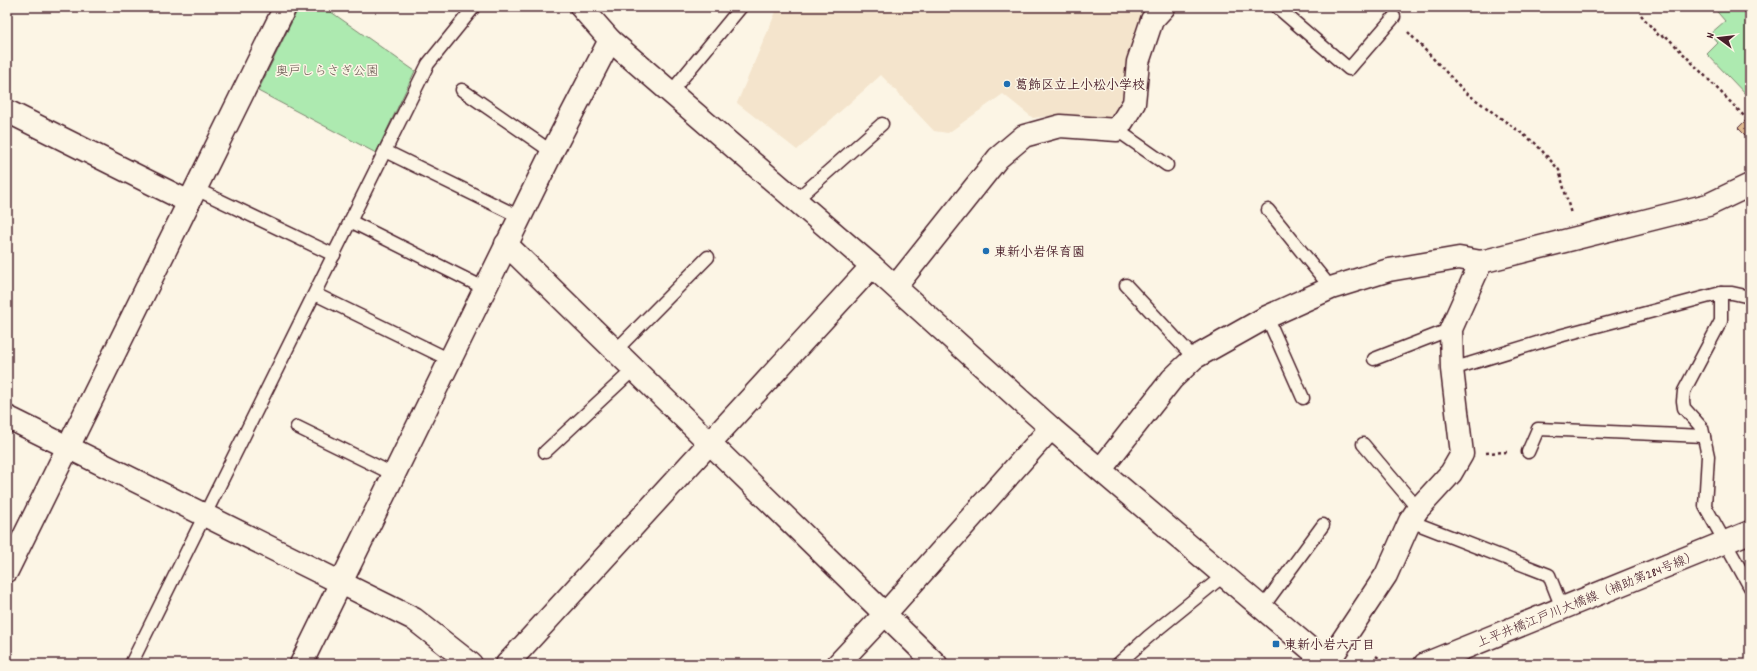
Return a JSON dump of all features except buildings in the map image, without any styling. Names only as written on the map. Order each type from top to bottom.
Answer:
[{"type":"street","points":[[7,571],[285,7]]},
{"type":"street","points":[[581,7],[610,40],[797,199],[896,286],[1051,428],[1327,664],[1386,575],[1414,515],[1452,473],[1462,454],[1452,369],[1451,329],[1481,262]]},
{"type":"street","points":[[896,286],[998,158],[1024,136],[1060,126],[1117,130],[1134,103],[1138,62],[1152,20],[1164,7]]},
{"type":"street","points":[[301,664],[486,289],[506,244],[610,40]]},
{"type":"street","points":[[7,111],[192,195]]},
{"type":"street","points":[[1100,469],[1172,379],[1194,358],[1266,317],[1331,288],[1389,270],[1459,258],[1481,262],[1708,205],[1750,185]]},
{"type":"street","points":[[506,244],[936,664]]},
{"type":"street","points":[[507,664],[872,266]]},
{"type":"street","points":[[7,417],[414,619],[471,664]]},
{"type":"street","points":[[838,664],[885,614],[1051,428]]},
{"type":"street","name":"上平井橋江戸川大橋線（補助第284号線）","points":[[1425,664],[1750,532]]},
{"type":"lane","points":[[131,664],[428,64],[474,7]]},
{"type":"lane","points":[[671,92],[741,7]]},
{"type":"lane","points":[[1278,7],[1349,69],[1394,17]]},
{"type":"lane","points":[[462,90],[552,152]]},
{"type":"lane","points":[[797,199],[882,124]]},
{"type":"lane","points":[[1117,130],[1166,165]]},
{"type":"lane","points":[[385,151],[520,217]]},
{"type":"lane","points":[[192,195],[334,255]]},
{"type":"lane","points":[[1268,210],[1331,288]]},
{"type":"lane","points":[[350,221],[486,289]]},
{"type":"lane","points":[[615,350],[708,257]]},
{"type":"lane","points":[[1126,285],[1194,358]]},
{"type":"lane","points":[[1452,369],[1563,335],[1721,293],[1732,292],[1750,297]]},
{"type":"lane","points":[[1721,293],[1721,322],[1684,391],[1683,401],[1684,408],[1702,428],[1704,436],[1708,456],[1705,506],[1750,587]]},
{"type":"lane","points":[[315,294],[450,360]]},
{"type":"lane","points":[[1266,317],[1303,398]]},
{"type":"lane","points":[[1374,359],[1451,329]]},
{"type":"lane","points":[[545,452],[634,369]]},
{"type":"lane","points":[[297,427],[394,475]]},
{"type":"lane","points":[[1528,452],[1538,429],[1704,436]]},
{"type":"lane","points":[[1363,444],[1414,515],[1549,575],[1562,608]]},
{"type":"lane","points":[[1262,608],[1324,525]]},
{"type":"lane","points":[[1118,664],[1148,637],[1224,576]]},
{"type":"path","points":[[1640,16],[1660,37],[1665,35],[1747,119]]},
{"type":"path","points":[[1394,17],[1464,92],[1535,143],[1559,170],[1577,238]]},
{"type":"path","points":[[1462,454],[1528,452]]},
{"type":"path","points":[[1376,656],[1387,664]]},
{"type":"shaded area","name":"葛飾区立上小松小学校","points":[[778,7],[1149,7],[1144,14],[1129,50],[1124,95],[1109,119],[1057,115],[1033,118],[1003,94],[948,133],[934,131],[881,75],[797,150],[737,103]]},
{"type":"green space","name":"奥戸しらさぎ公園","points":[[299,7],[324,7],[415,71],[376,153],[258,91]]},
{"type":"green space","points":[[1713,7],[1750,7],[1750,99],[1707,54],[1718,43],[1710,34],[1725,21]]},
{"type":"place","name":"葛飾区立上小松小学校","points":[[1007,84]]},
{"type":"place","name":"東新小岩保育園","points":[[986,251]]},
{"type":"place","name":"東新小岩六丁目","points":[[1276,644]]}]
